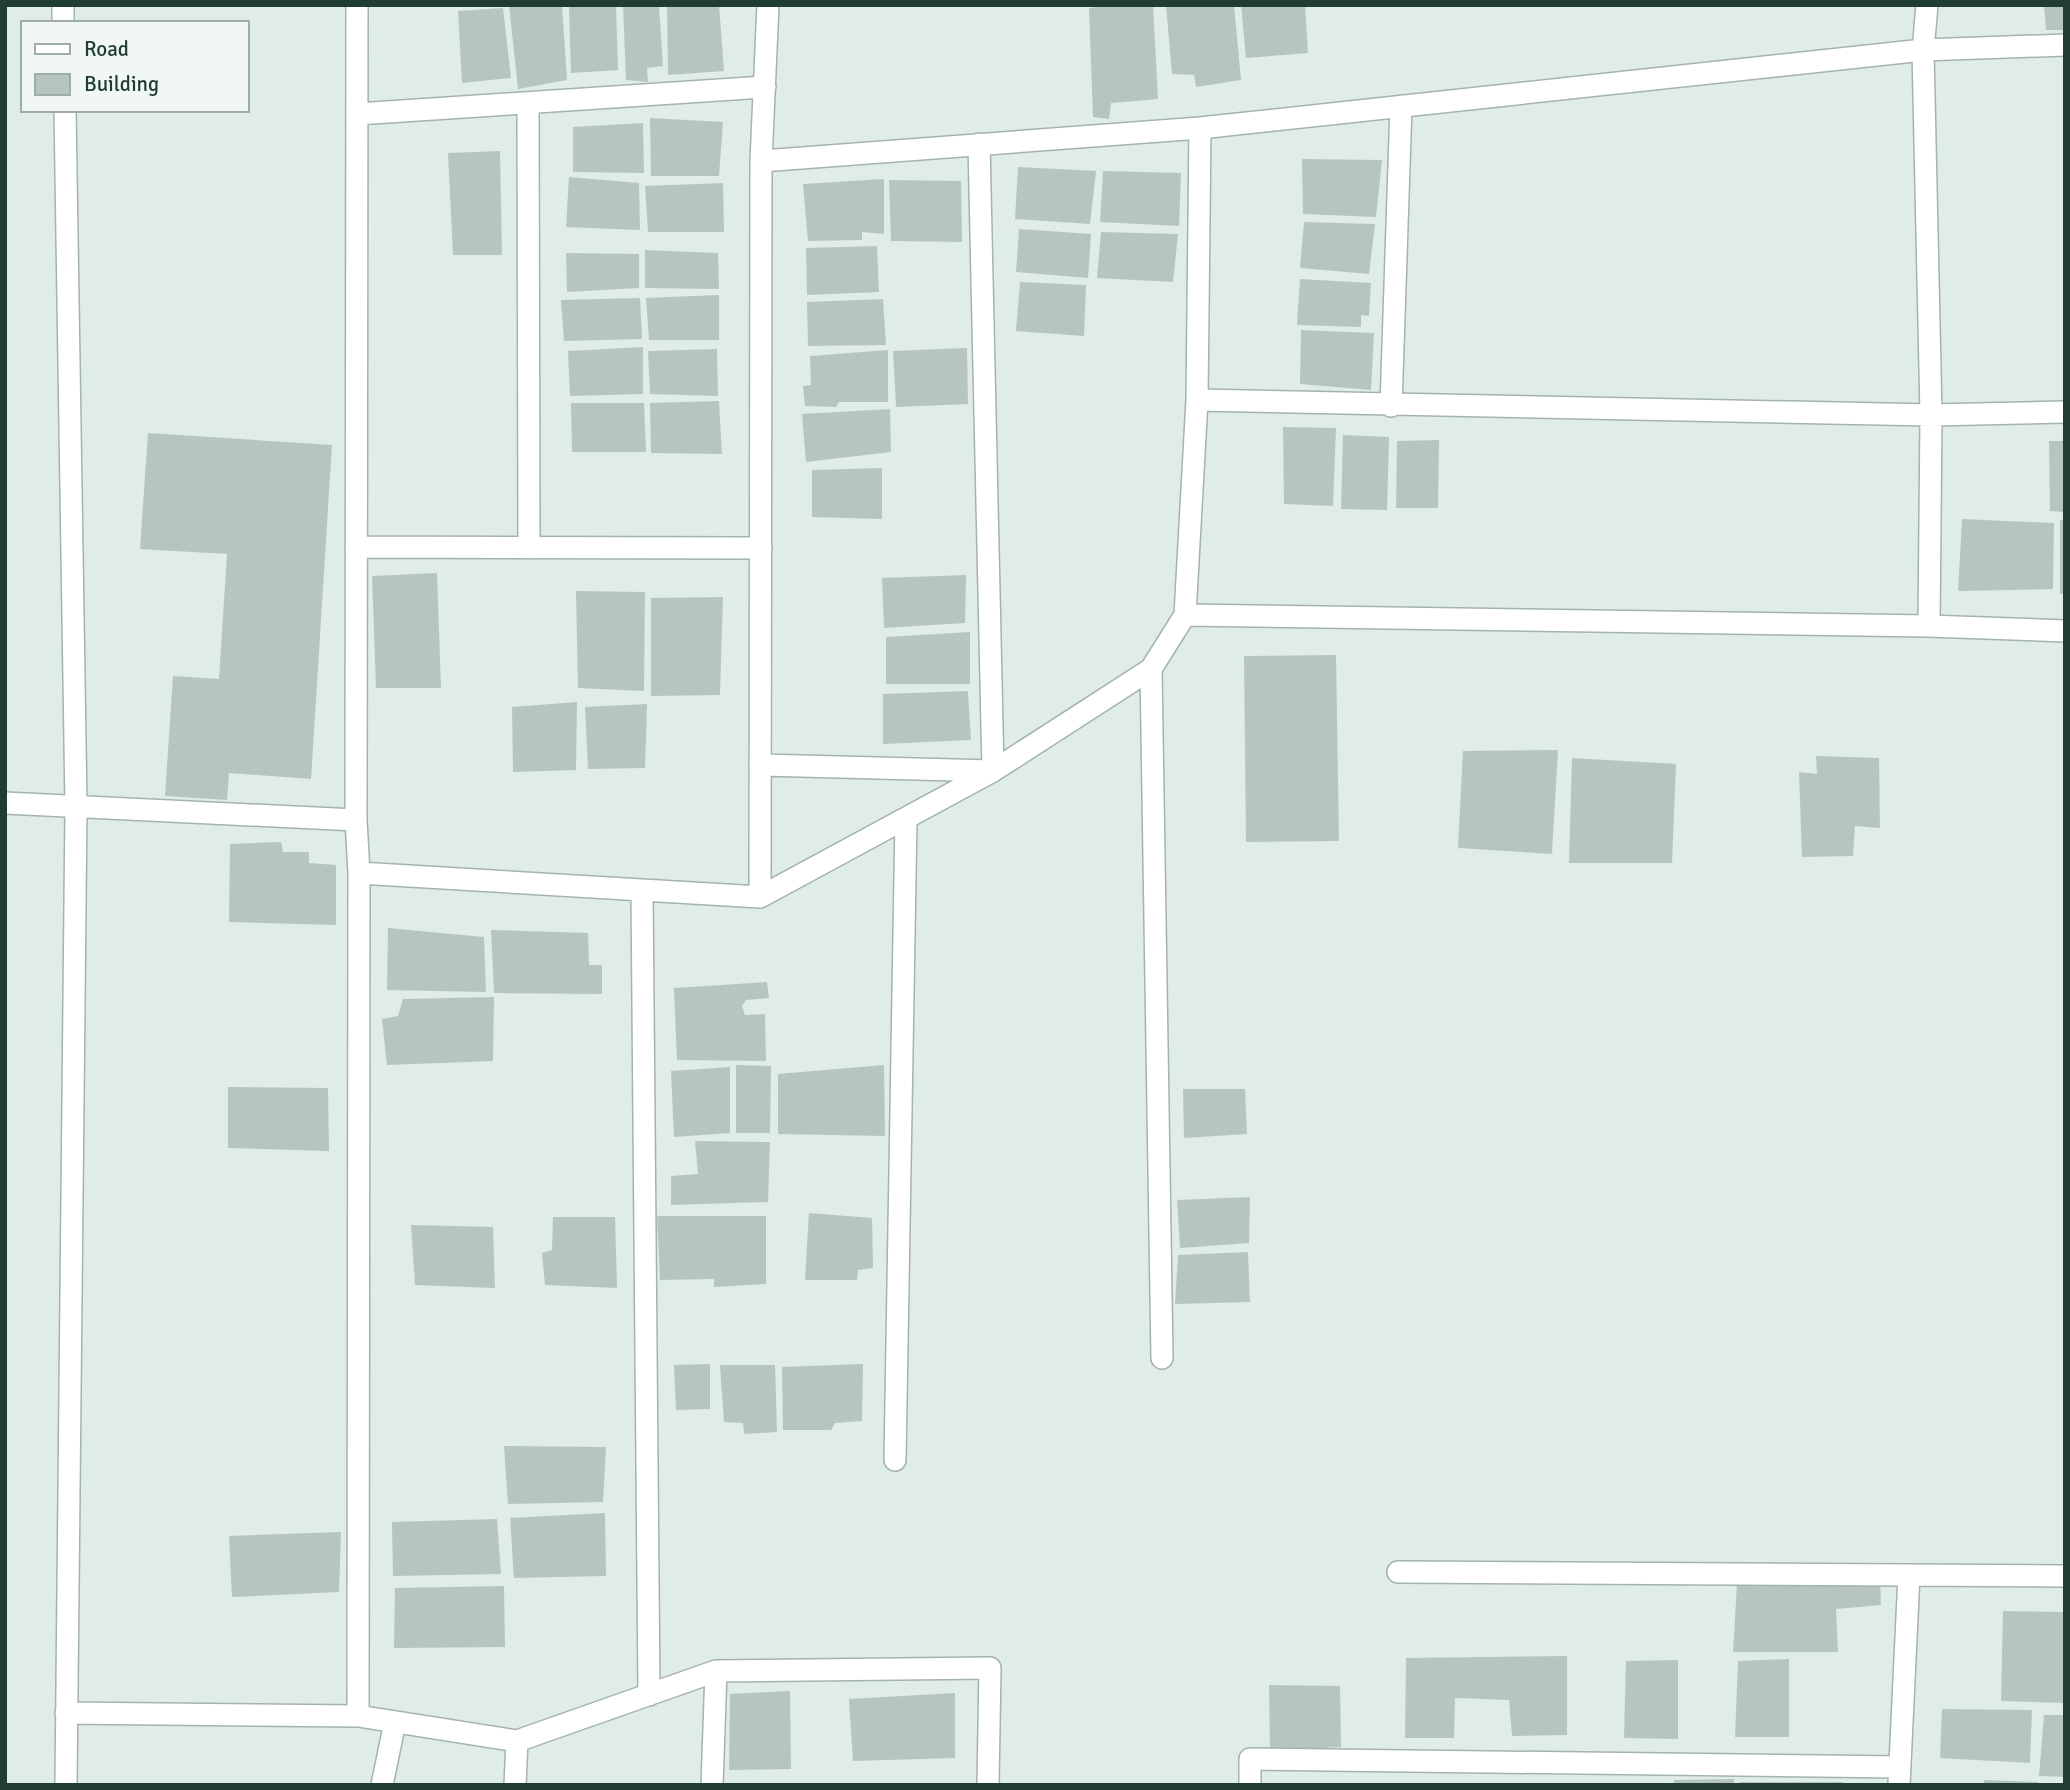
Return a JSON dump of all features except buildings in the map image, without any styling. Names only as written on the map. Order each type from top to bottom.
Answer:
[{"type":"street","points":[[358,5],[358,1716]]},
{"type":"street","points":[[760,897],[761,161],[768,5]]},
{"type":"street","points":[[1927,5],[1923,50],[1931,415],[1929,626]]},
{"type":"street","points":[[761,161],[1200,128],[1923,50],[2065,45]]},
{"type":"street","points":[[357,114],[765,86]]},
{"type":"street","points":[[528,103],[529,548]]},
{"type":"street","points":[[1391,407],[1401,106]]},
{"type":"street","points":[[65,112],[76,806],[66,1785]]},
{"type":"street","points":[[359,873],[760,897],[993,771],[1151,669],[1185,615],[1197,400],[1200,128]]},
{"type":"street","points":[[979,144],[993,771]]},
{"type":"street","points":[[1197,400],[1391,407],[1931,415],[2065,412]]},
{"type":"street","points":[[356,547],[761,548]]},
{"type":"street","points":[[1185,615],[1929,626],[2065,631]]},
{"type":"street","points":[[1151,669],[1162,1358]]},
{"type":"street","points":[[760,765],[993,771]]},
{"type":"street","points":[[5,803],[356,820]]},
{"type":"street","points":[[895,1460],[906,818]]},
{"type":"street","points":[[642,890],[649,1695]]},
{"type":"street","points":[[1398,1573],[2065,1576]]},
{"type":"street","points":[[1250,1785],[1250,1759],[1899,1776],[1909,1575]]},
{"type":"street","points":[[66,1713],[358,1716],[517,1741],[716,1671],[990,1668],[988,1785]]},
{"type":"street","points":[[712,1785],[716,1671]]},
{"type":"street","points":[[382,1785],[396,1722]]},
{"type":"street","points":[[515,1785],[517,1741]]}]
